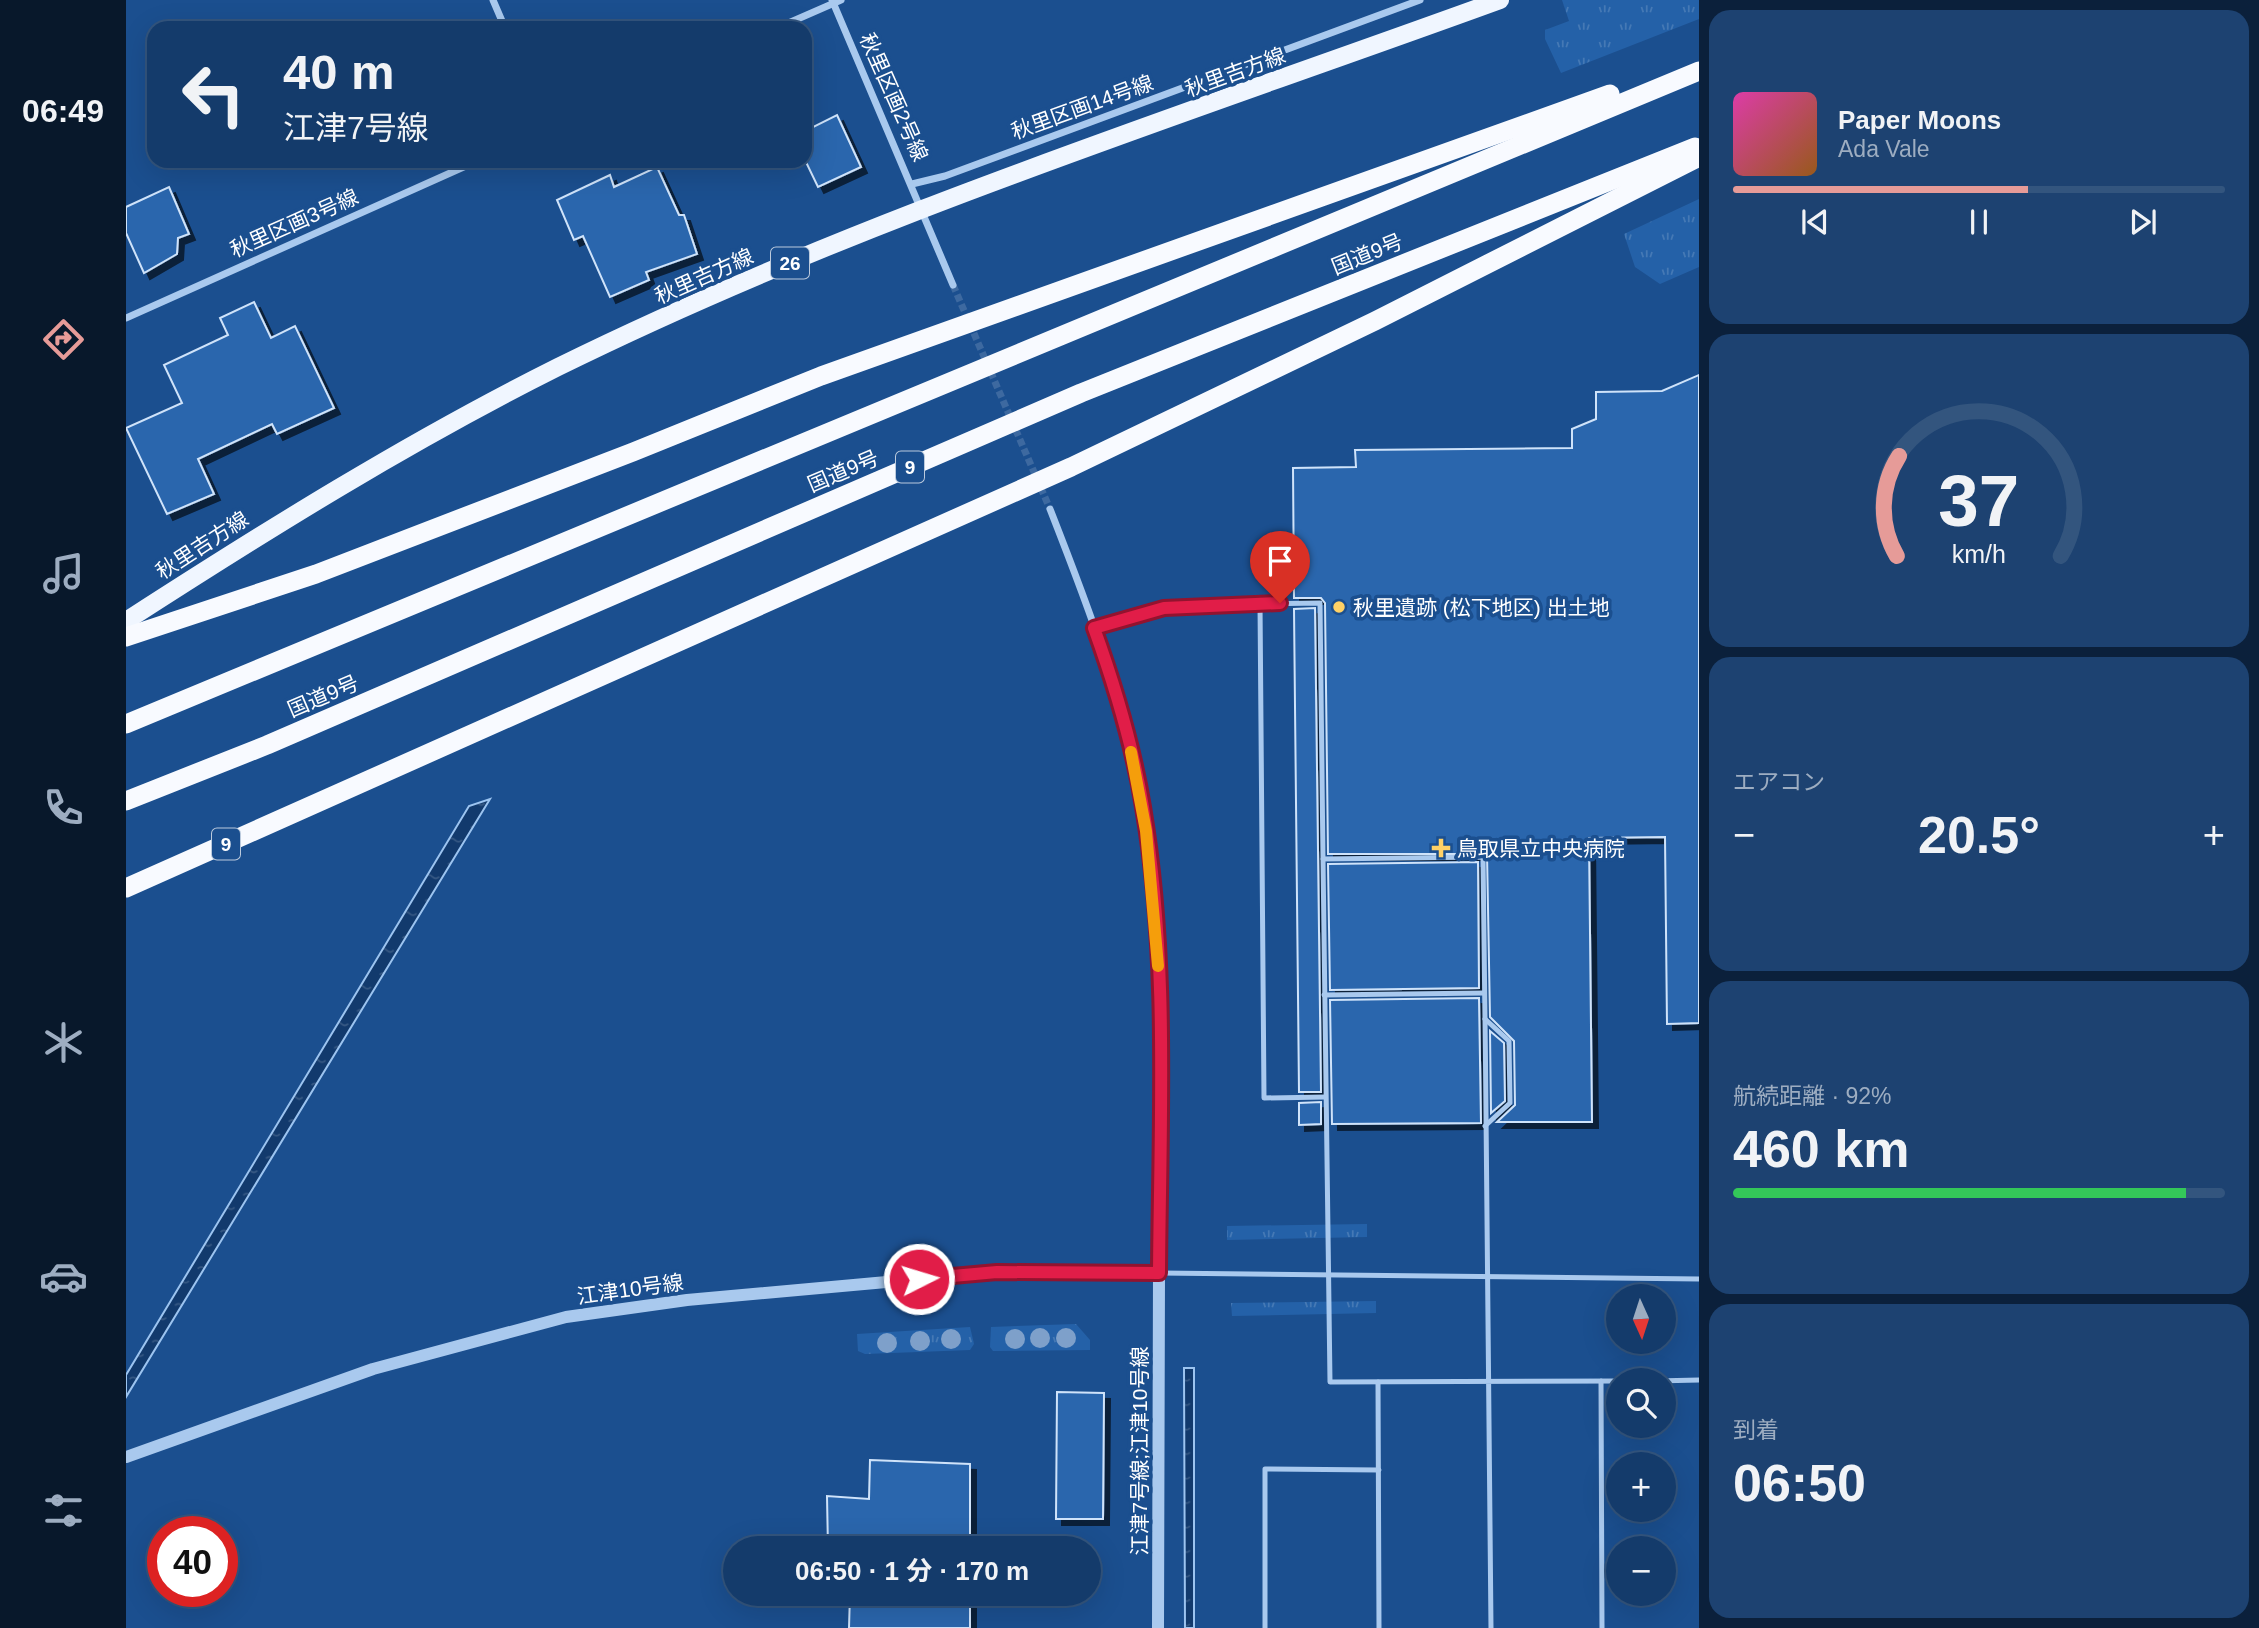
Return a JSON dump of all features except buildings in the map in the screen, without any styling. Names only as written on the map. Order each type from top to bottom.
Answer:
[{"type":"highway","points":[[126,638],[329,569],[821,376],[1699,62]]},
{"type":"highway","name":"国道9号","points":[[126,724],[1699,71]]},
{"type":"highway","name":"国道9号","points":[[126,801],[267,745],[1081,393],[1699,145]]},
{"type":"highway","name":"9","points":[[126,888],[1071,467],[1375,321],[1699,157]]},
{"type":"main road","name":"秋里吉方線","points":[[126,621],[293,513],[466,414],[664,318],[922,209],[1500,0]]},
{"type":"street","points":[[493,0],[502,21]]},
{"type":"street","name":"秋里区画14号線","points":[[912,184],[945,176],[1420,0]]},
{"type":"street","points":[[792,21],[835,1]]},
{"type":"street","name":"秋里区画2号線","points":[[835,1],[953,285]]},
{"type":"street","name":"秋里区画3号線","points":[[126,318],[461,168]]},
{"type":"street","points":[[1050,509],[1094,628],[1127,733],[1143,807],[1152,880],[1159,1021],[1159,1273]]},
{"type":"street","name":"江津10号線","points":[[126,1457],[373,1369],[566,1317],[687,1300],[997,1272],[1159,1273]]},
{"type":"street","name":"江津7号線;江津10号線","points":[[1158,1628],[1159,1273]]},
{"type":"lane","points":[[1260,603],[1264,1098],[1325,1097]]},
{"type":"lane","points":[[1094,628],[1164,608],[1320,603],[1329,1382],[1606,1381]]},
{"type":"lane","points":[[1323,859],[1483,857],[1491,1628]]},
{"type":"lane","points":[[1324,995],[1485,993]]},
{"type":"lane","points":[[1485,1019],[1509,1041],[1510,1103],[1485,1126]]},
{"type":"lane","points":[[1159,1273],[1699,1279]]},
{"type":"lane","points":[[1676,1381],[1699,1380]]},
{"type":"lane","points":[[1601,1381],[1602,1628]]},
{"type":"lane","points":[[1378,1382],[1379,1628]]},
{"type":"lane","points":[[1265,1628],[1265,1469],[1378,1470]]},
{"type":"green space","points":[[1562,0],[1699,0],[1699,19],[1561,73],[1545,39],[1545,30],[1569,21]]},
{"type":"green space","points":[[1699,199],[1699,267],[1660,284],[1635,267],[1624,234]]},
{"type":"green space","points":[[1367,1224],[1367,1237],[1227,1240],[1227,1226]]},
{"type":"green space","points":[[1376,1301],[1376,1313],[1232,1316],[1231,1303]]},
{"type":"green space","points":[[1076,1324],[1090,1340],[1090,1350],[993,1351],[990,1347],[991,1327]]},
{"type":"green space","points":[[970,1327],[974,1344],[970,1350],[865,1354],[858,1351],[857,1334]]},
{"type":"water","points":[[490,799],[126,1397],[126,1375],[469,806]]},
{"type":"water","points":[[1184,1368],[1194,1368],[1194,1628],[1185,1628]]},
{"type":"tunnel","points":[[953,285],[1050,509]]},
{"type":"slow traffic","points":[[1131,752],[1143,807],[1152,880],[1158,966]]},
{"type":"place","name":"秋里遺跡 (松下地区) 出土地","points":[[1339,607]]},
{"type":"place","name":"鳥取県立中央病院","points":[[1441,848]]},
{"type":"route","points":[[919,1279],[997,1272],[1159,1273],[1160,1034],[1158,955],[1152,880],[1143,807],[1127,733],[1094,628],[1145,612],[1185,605],[1280,603]]}]
